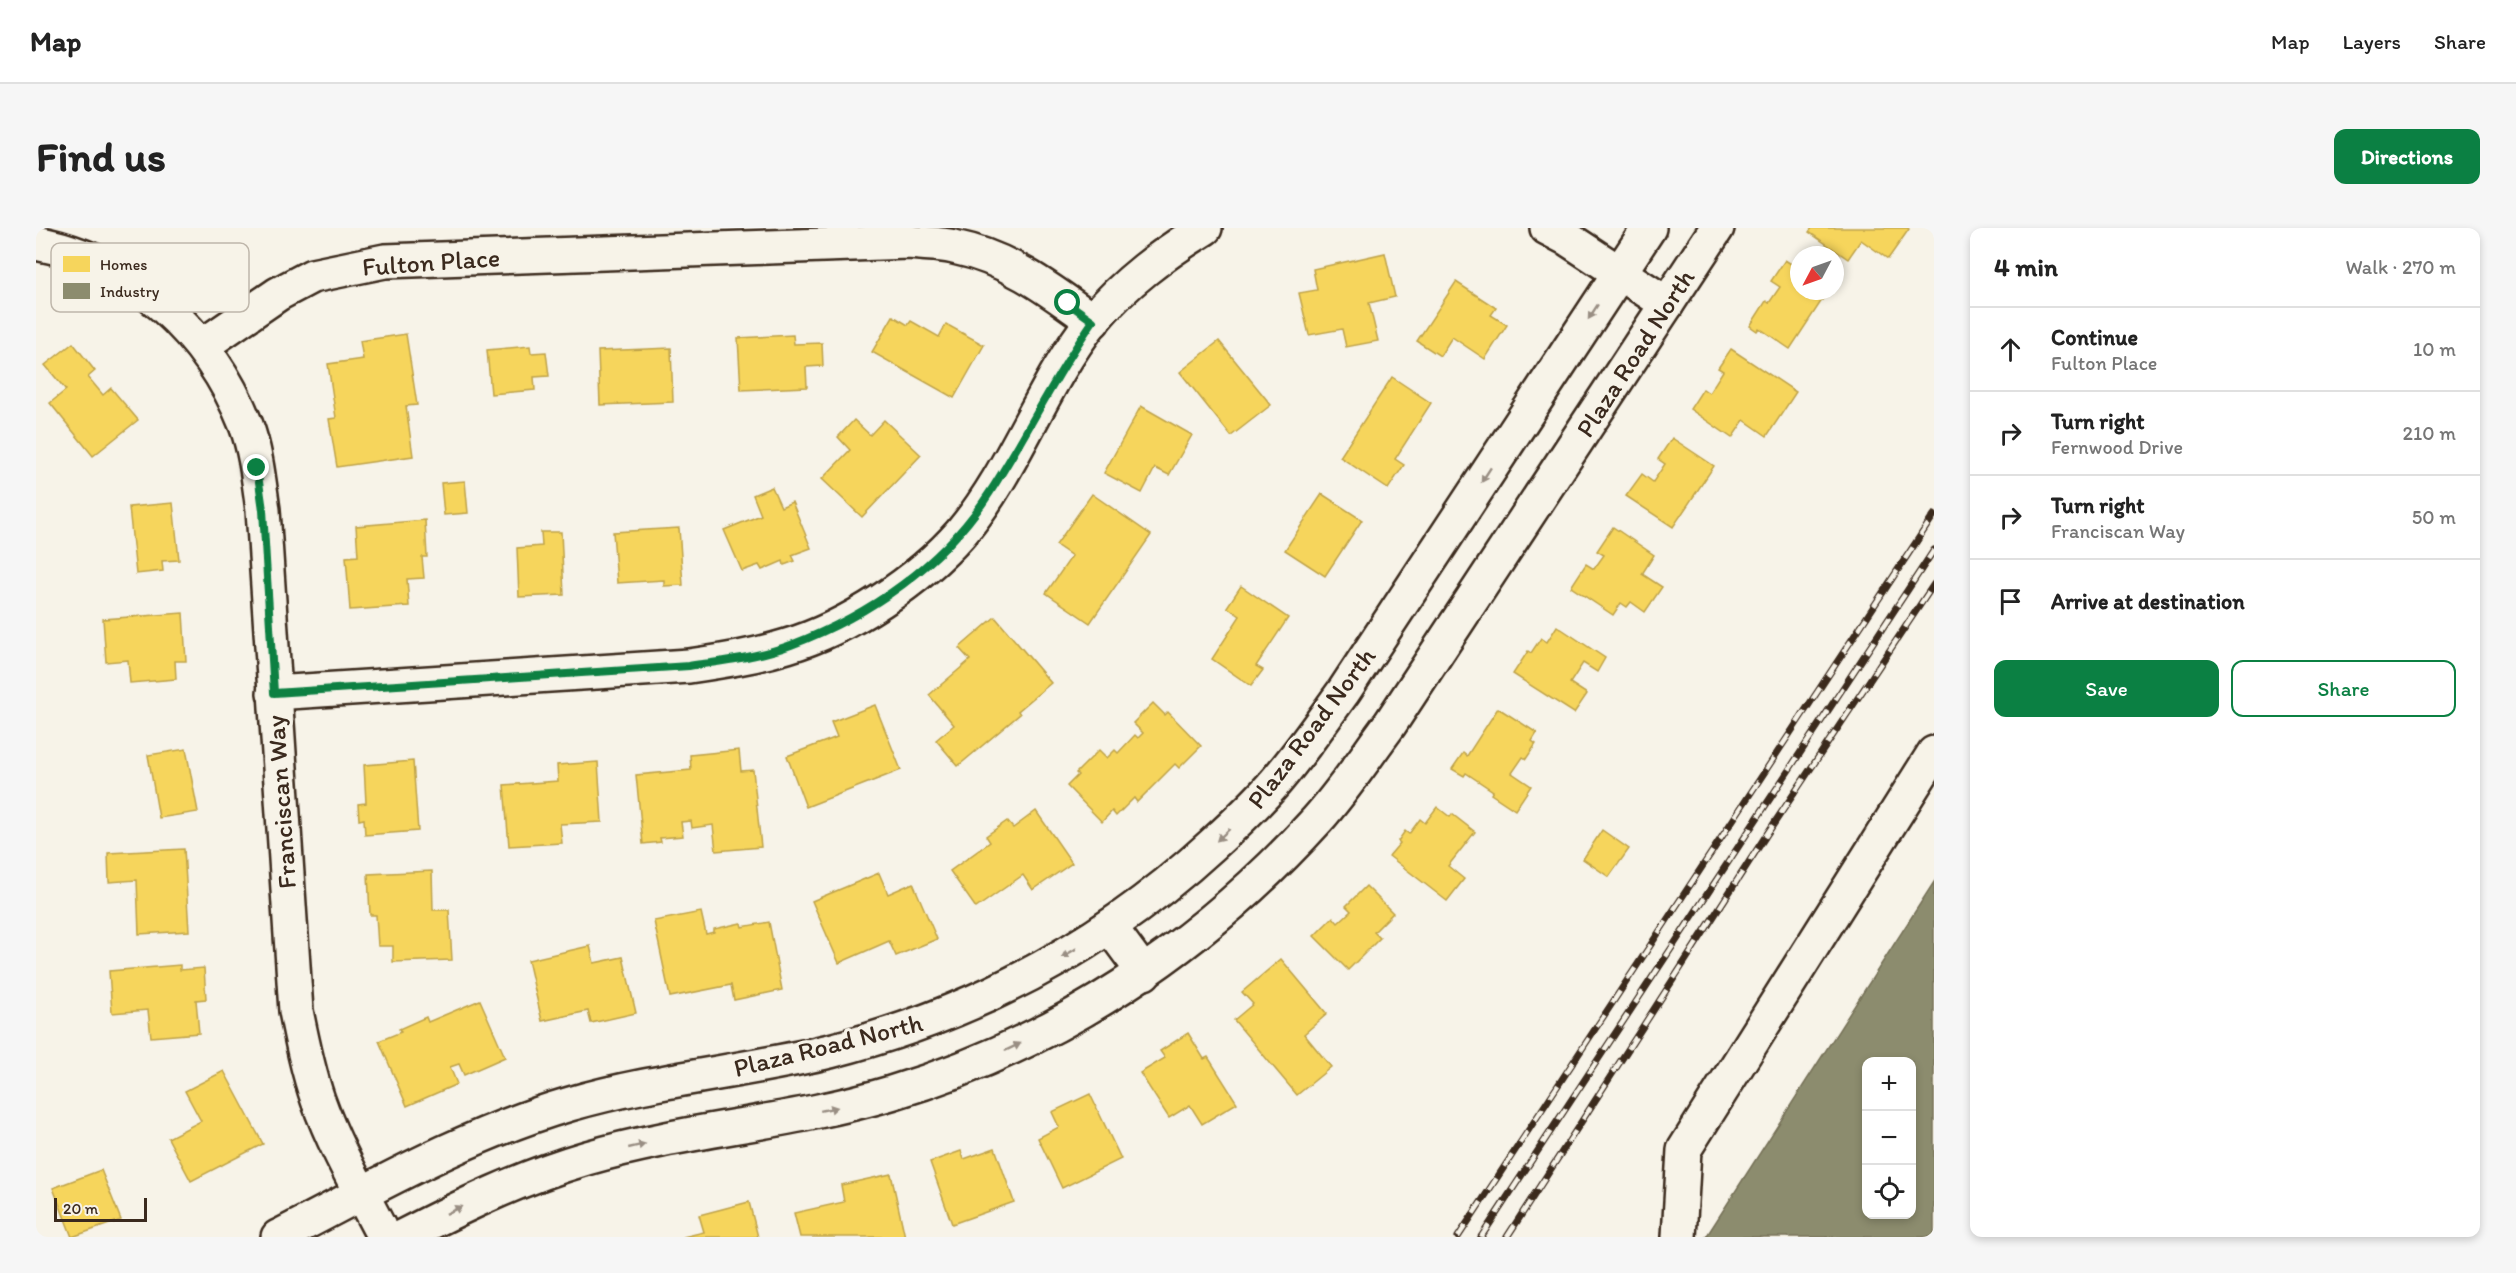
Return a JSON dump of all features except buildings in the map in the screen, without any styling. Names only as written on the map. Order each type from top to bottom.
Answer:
[{"type":"street","points":[[274,693],[689,666],[742,658],[780,648],[838,625],[883,599],[924,568],[961,533],[990,493],[1066,361],[1093,321],[1125,285],[1167,252],[1205,228]]},
{"type":"street","points":[[1547,228],[1667,304]]},
{"type":"street","name":"Plaza Road North","points":[[278,1237],[459,1145],[512,1123],[571,1104],[675,1080],[827,1051],[926,1022],[973,1004],[1020,981],[1110,927],[1157,893],[1239,820],[1276,781],[1344,691],[1649,228]]},
{"type":"street","name":"Plaza Road North","points":[[402,1237],[482,1196],[587,1158],[686,1135],[840,1106],[890,1094],[946,1075],[996,1056],[1047,1031],[1144,973],[1192,938],[1279,860],[1319,818],[1390,724],[1717,228]]},
{"type":"street","name":"Franciscan Way","points":[[36,243],[51,246]]},
{"type":"street","name":"Fulton Place","points":[[202,346],[278,294],[312,276],[385,261],[896,243],[953,246],[999,260],[1035,279],[1093,321]]},
{"type":"street","name":"Franciscan Way","points":[[170,312],[202,346],[229,387],[246,426],[257,468],[263,510],[296,1011],[305,1055],[318,1100],[338,1147],[384,1237]]},
{"type":"street","points":[[1679,1237],[1684,1150],[1934,753]]},
{"type":"street","points":[[1110,927],[1144,973]]},
{"type":"railway","points":[[1458,1237],[1934,515]]},
{"type":"railway","points":[[1481,1237],[1934,550]]},
{"type":"railway","points":[[1507,1237],[1767,834],[1934,584]]},
{"type":"route","points":[[257,468],[263,510],[274,693],[689,666],[742,658],[790,645],[838,625],[883,599],[924,568],[961,533],[990,493],[1066,361],[1093,321],[1068,303]]}]
